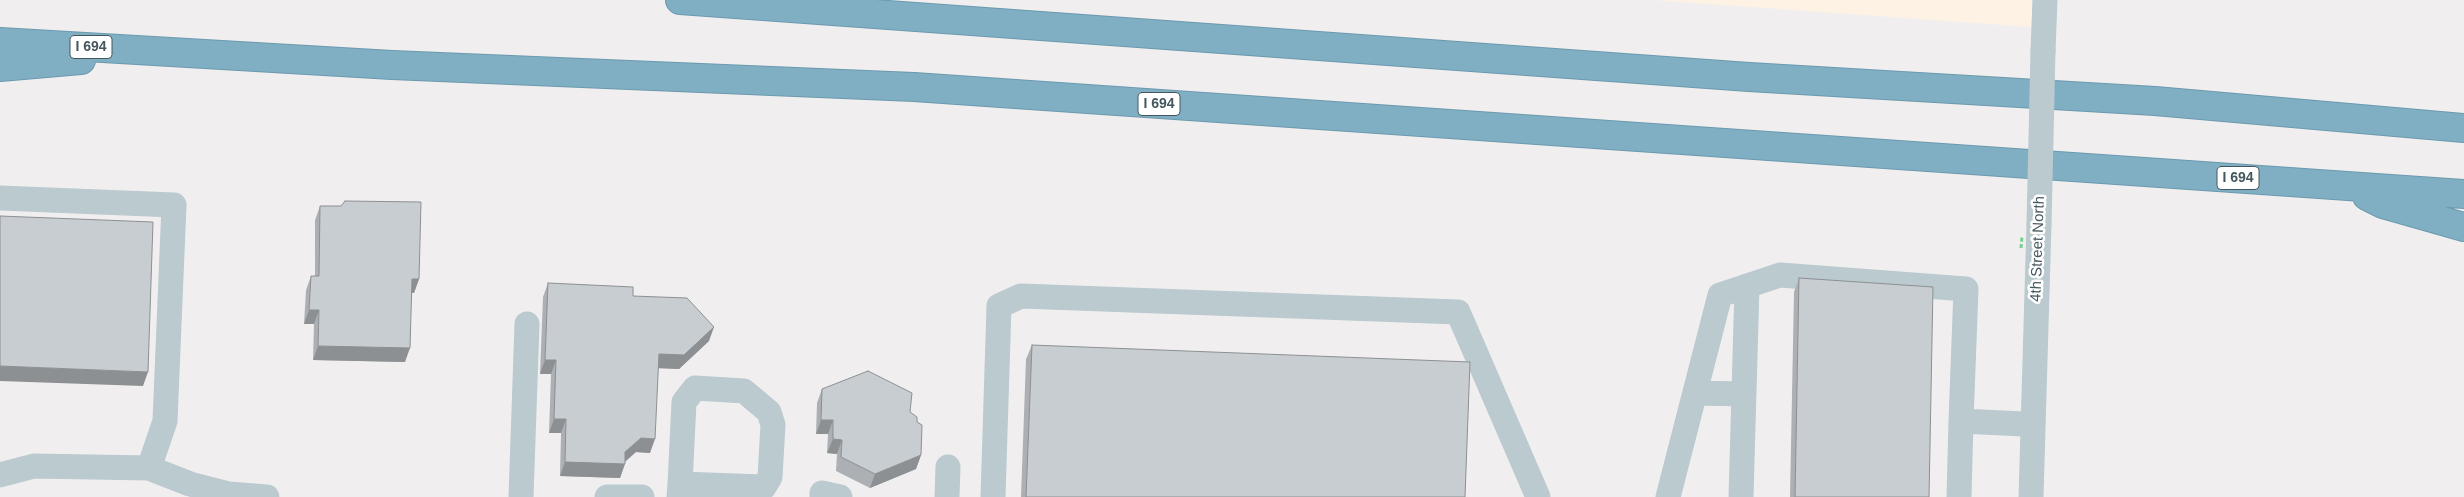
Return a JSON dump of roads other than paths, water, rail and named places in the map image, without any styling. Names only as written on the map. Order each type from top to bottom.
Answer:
[{"type":"highway","points":[[680,0],[1749,77],[2156,101],[2464,128]]},
{"type":"highway","name":"I 694","points":[[0,42],[392,65],[914,87],[2464,194]]},
{"type":"highway","points":[[0,67],[182,52]]},
{"type":"highway","points":[[2288,113],[2464,111]]},
{"type":"highway","points":[[2340,185],[2384,204],[2464,227]]},
{"type":"street","name":"4th Street North","points":[[2032,497],[2045,0]]},
{"type":"street","points":[[0,198],[174,205],[166,422],[149,468]]},
{"type":"street","points":[[1668,497],[1720,295],[1780,275],[1966,289],[1959,497]]},
{"type":"street","points":[[1741,497],[1747,286]]},
{"type":"street","points":[[993,497],[999,306],[1021,296],[1458,312],[1538,497]]},
{"type":"street","points":[[521,497],[527,324]]},
{"type":"street","points":[[695,388],[744,391],[769,412],[773,425],[770,477],[764,488],[680,491],[684,402],[695,388]]},
{"type":"street","points":[[1695,393],[1744,394]]},
{"type":"street","points":[[1961,421],[2024,424]]},
{"type":"street","points":[[0,475],[34,466],[149,468],[198,486],[229,494],[267,497]]},
{"type":"street","points":[[947,497],[948,467]]},
{"type":"street","points":[[822,497],[822,493],[840,497]]},
{"type":"street","points":[[607,497],[642,497]]}]
